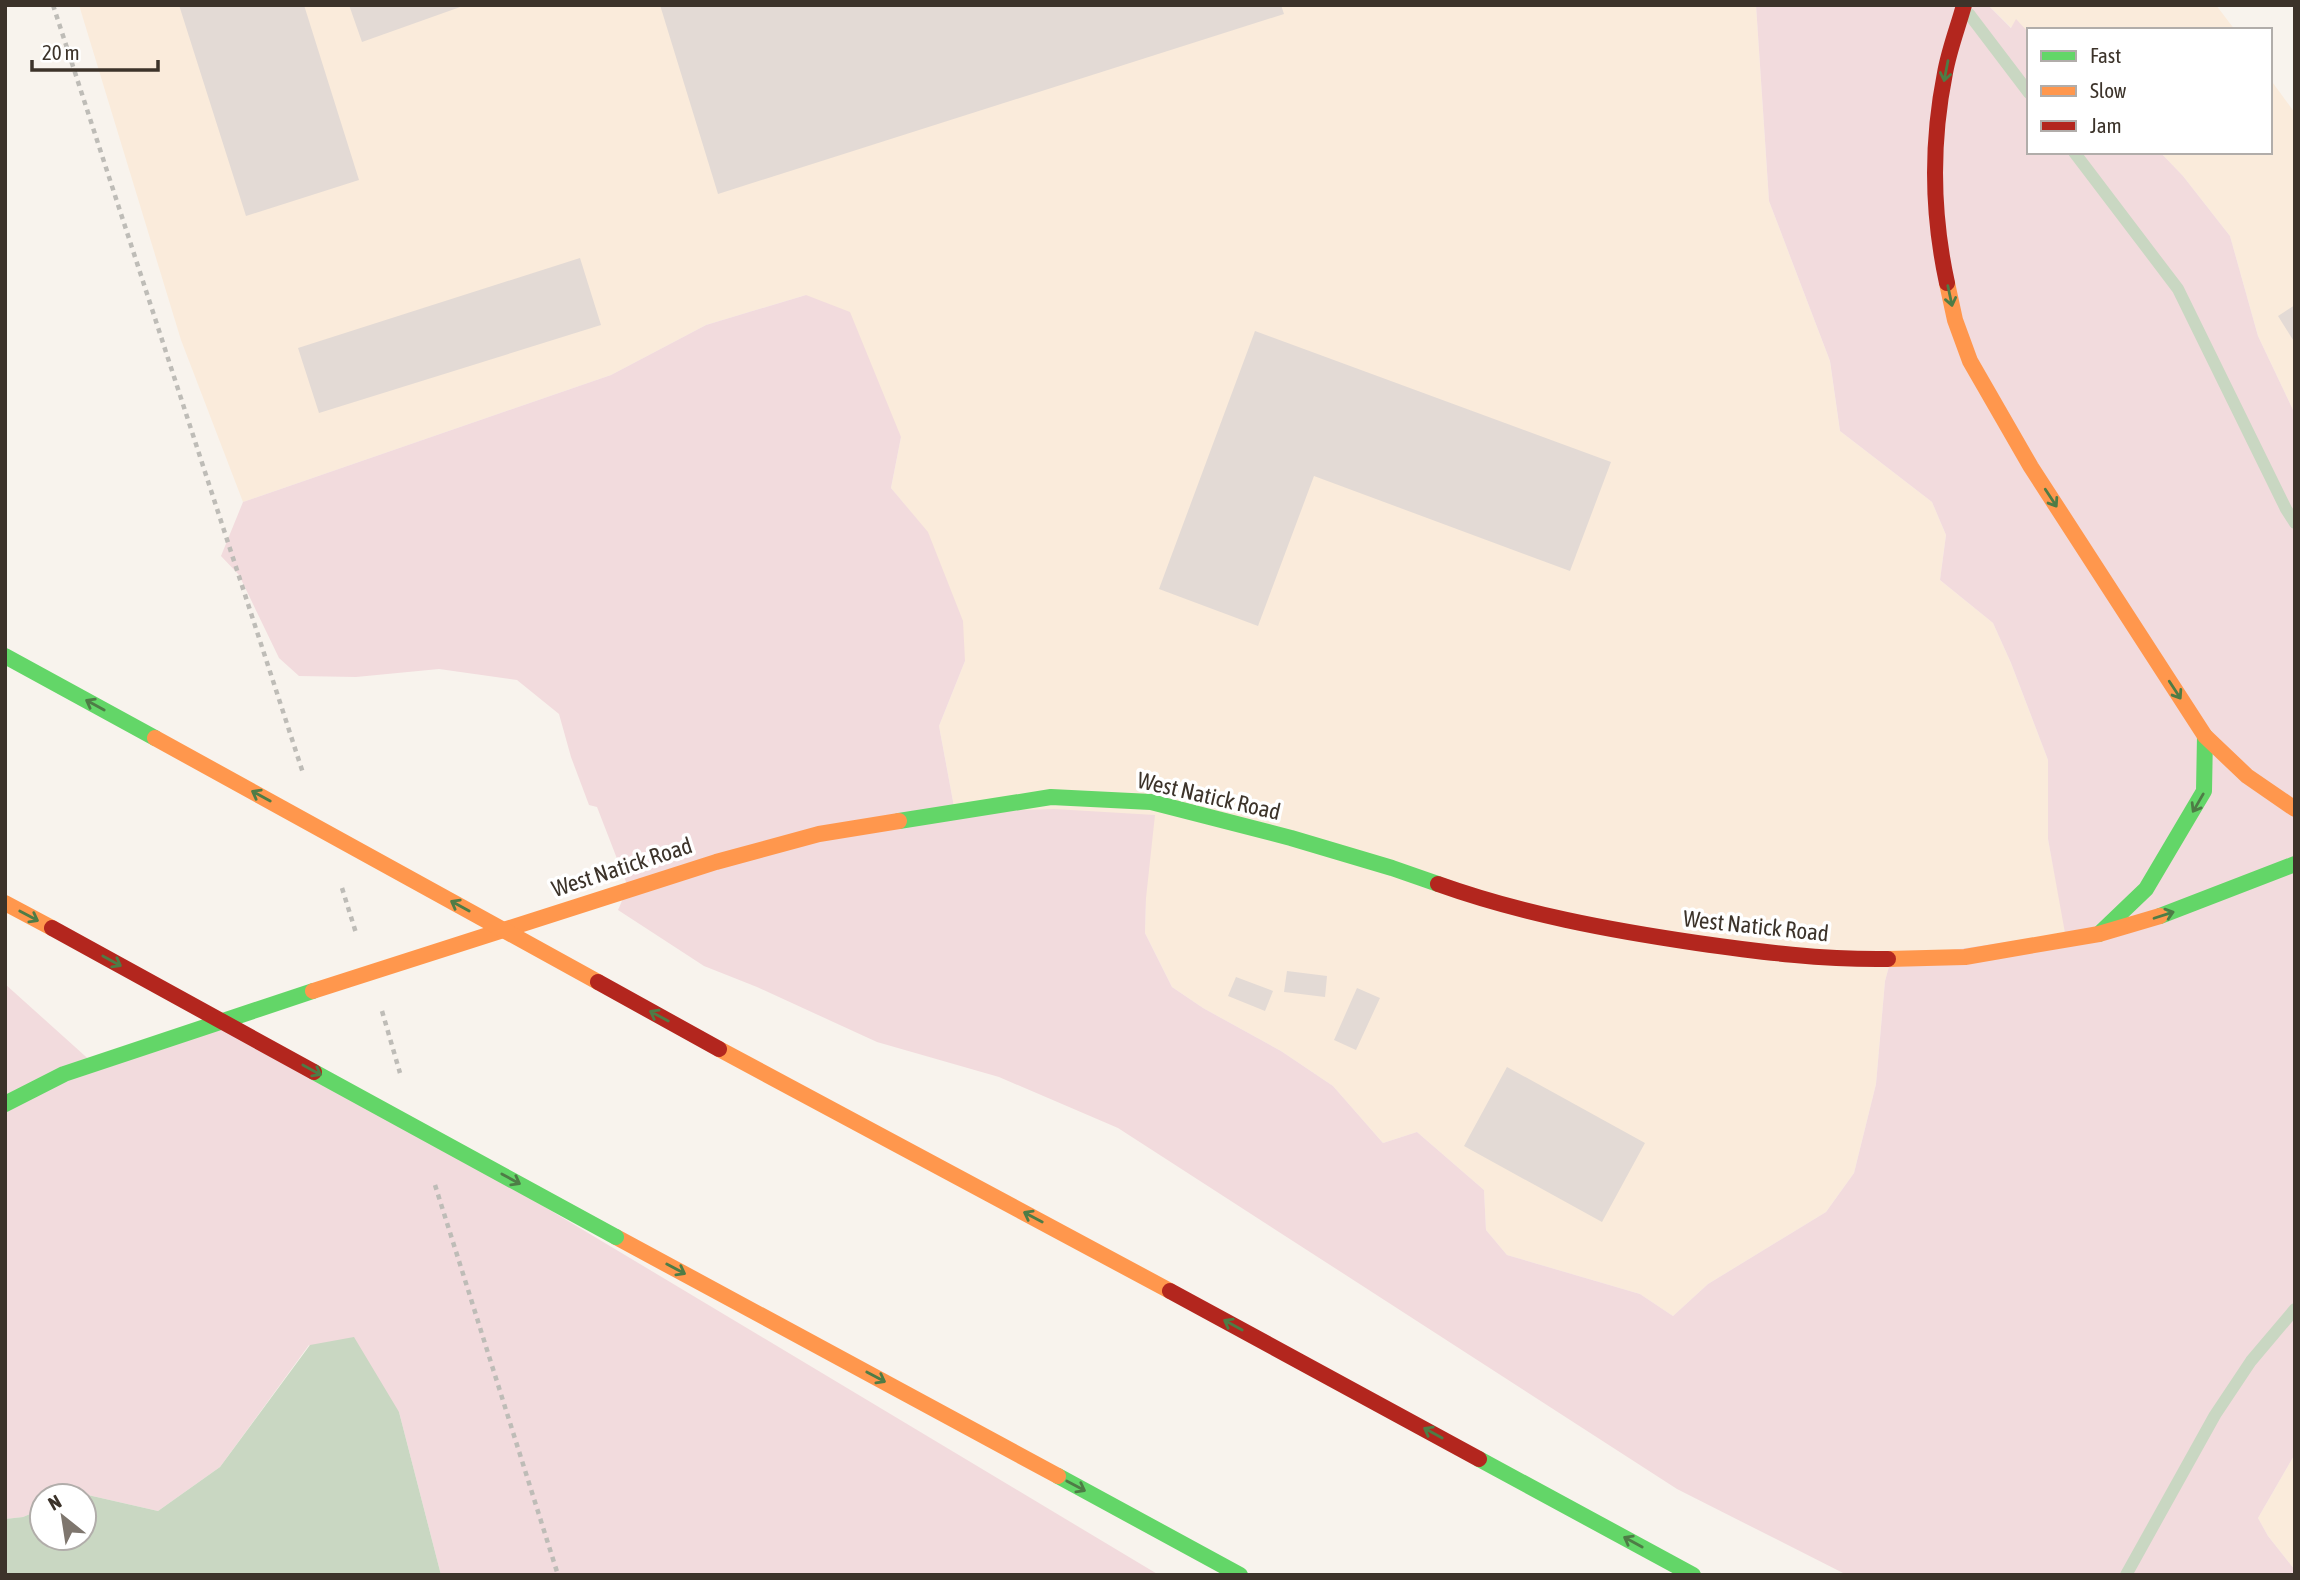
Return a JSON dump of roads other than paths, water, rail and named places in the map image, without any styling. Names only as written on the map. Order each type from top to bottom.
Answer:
[{"type":"main road","points":[[1964,5],[1945,72],[1934,156],[1938,242],[1955,320],[1970,361],[2031,467],[2205,736],[2230,764],[2295,809]]},
{"type":"main road","points":[[5,656],[719,1049],[1139,1273],[1693,1575]]},
{"type":"main road","points":[[2099,934],[2146,890],[2204,791],[2205,736]]},
{"type":"main road","name":"West Natick Road","points":[[5,1104],[64,1074],[369,972],[716,862],[819,834],[1051,797],[1151,802],[1354,857],[1488,902],[1609,930],[1770,953],[1883,959],[1977,956],[2099,934],[2177,911],[2295,864]]},
{"type":"main road","points":[[5,903],[1240,1575]]},
{"type":"waterway","points":[[1969,14],[2027,90]]},
{"type":"waterway","points":[[2076,154],[2178,289],[2295,523]]},
{"type":"waterway","points":[[2126,1575],[2215,1415],[2251,1361],[2295,1309]]}]
